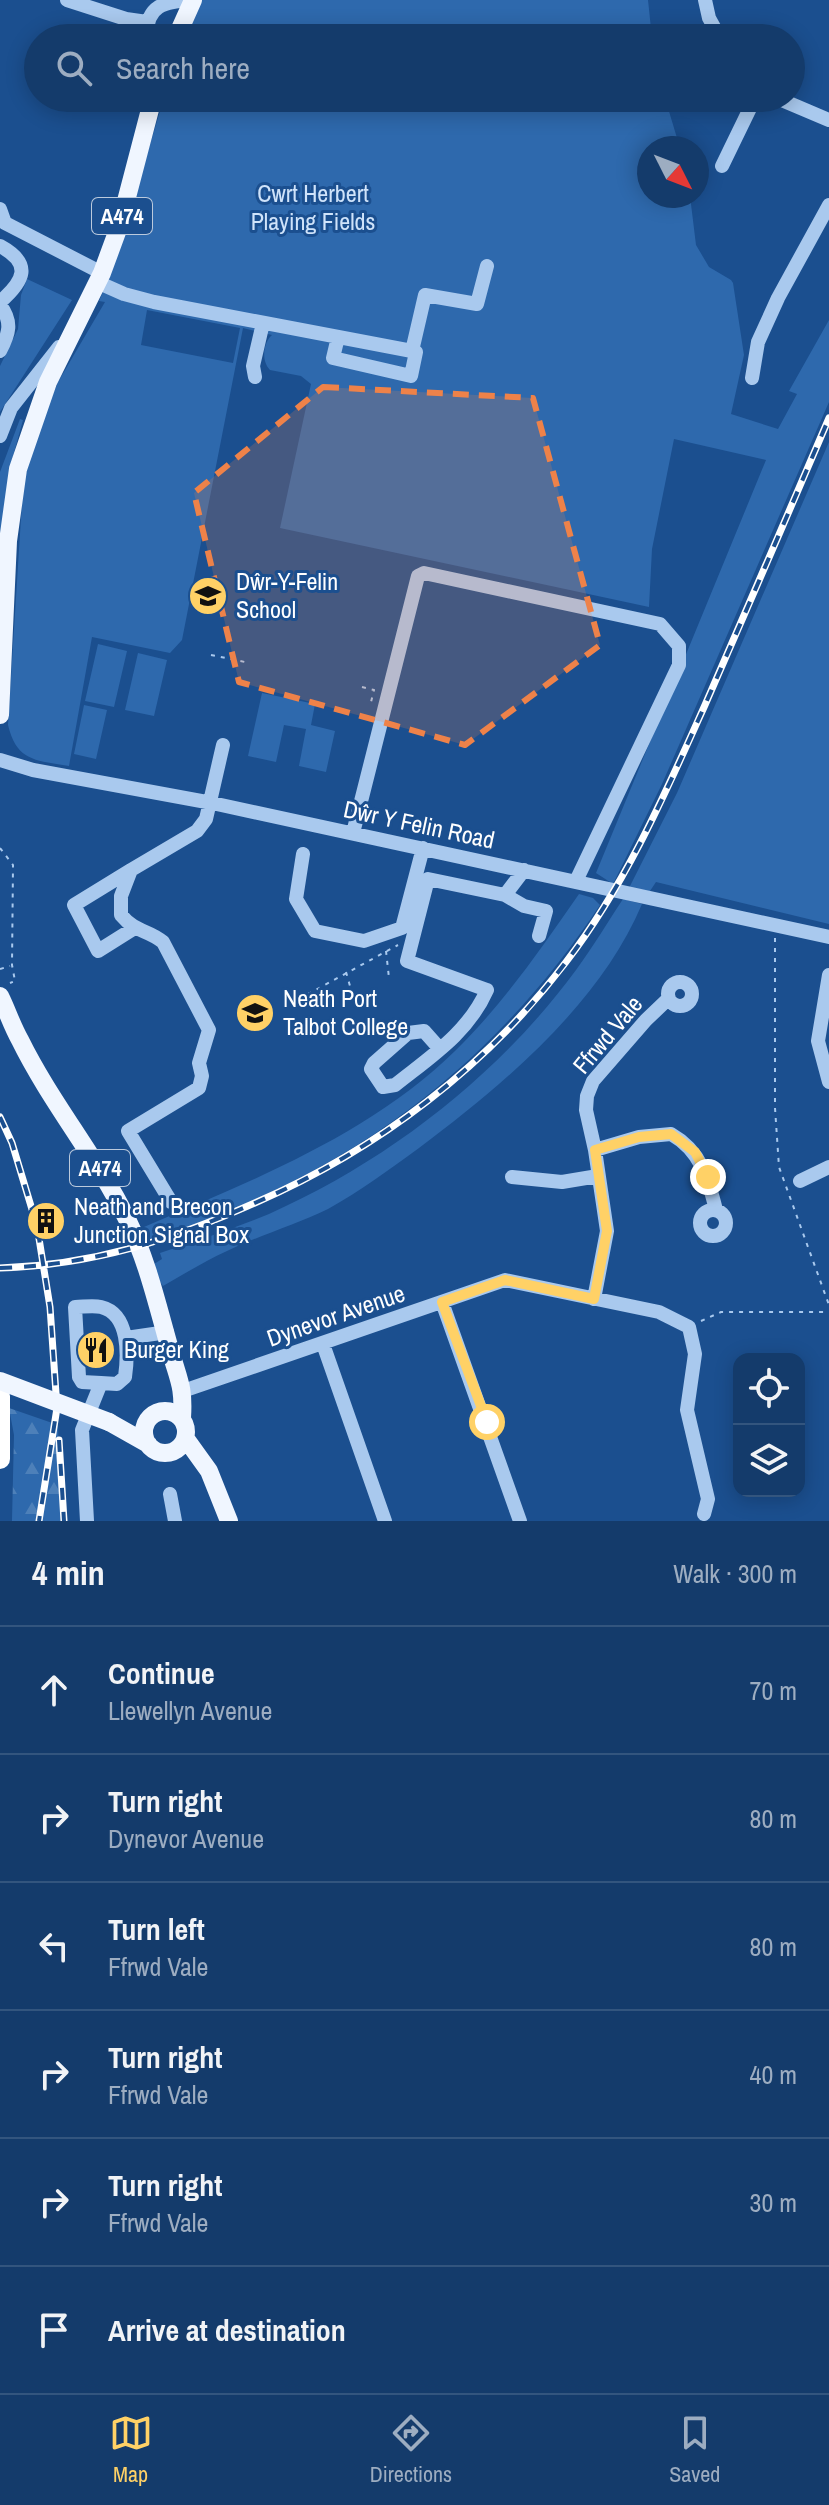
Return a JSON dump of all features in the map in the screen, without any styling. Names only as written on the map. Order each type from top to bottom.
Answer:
[{"type":"highway","points":[[0,1396],[0,1459]]},
{"type":"main road","points":[[182,24],[193,0]]},
{"type":"main road","name":"A474","points":[[0,715],[3,584],[18,469],[48,382],[99,278],[120,224],[149,112]]},
{"type":"main road","name":"A474","points":[[4,990],[20,1042],[99,1167],[128,1221],[167,1332],[171,1354],[169,1391],[154,1417]]},
{"type":"main road","name":"A474","points":[[171,1354],[183,1391],[182,1418]]},
{"type":"main road","points":[[0,1381],[109,1422],[199,1474],[222,1500]]},
{"type":"main road","points":[[109,1422],[172,1412],[182,1418],[187,1430],[186,1439],[179,1449],[168,1454]]},
{"type":"main road","points":[[148,1444],[144,1430],[154,1417]]},
{"type":"main road","points":[[186,1439],[209,1471],[229,1521]]},
{"type":"street","points":[[67,0],[126,19],[147,22],[166,1],[193,0]]},
{"type":"street","points":[[705,0],[712,24]]},
{"type":"street","points":[[805,110],[829,120]]},
{"type":"street","points":[[722,166],[748,112]]},
{"type":"street","points":[[752,378],[758,342],[778,298],[829,205]]},
{"type":"street","points":[[0,209],[5,223],[124,294],[416,352],[411,376],[333,358],[338,337]]},
{"type":"street","points":[[0,246],[15,254],[21,266],[21,278],[0,304],[10,326],[0,351]]},
{"type":"street","points":[[412,351],[425,295],[477,304],[487,266]]},
{"type":"street","points":[[255,377],[253,366],[263,323]]},
{"type":"street","points":[[0,436],[11,408],[74,328]]},
{"type":"street","points":[[353,833],[418,576],[424,573],[660,624],[679,646],[679,665],[576,881]]},
{"type":"street","points":[[133,929],[98,951],[74,905],[197,831],[212,803],[223,745]]},
{"type":"street","name":"Dŵr Y Felin Road","points":[[0,760],[33,770],[212,803],[829,937]]},
{"type":"street","points":[[303,854],[296,899],[315,931],[364,941],[402,928],[423,848]]},
{"type":"street","points":[[131,870],[121,896],[121,915],[133,929],[154,935],[163,942],[209,1030],[199,1063],[202,1076],[199,1088],[128,1131],[171,1202]]},
{"type":"street","points":[[505,895],[524,870]]},
{"type":"street","points":[[440,1049],[424,1031],[408,1033],[371,1069],[383,1087],[395,1085],[458,1035],[478,1010],[487,990],[407,961],[428,879],[505,895],[524,906],[546,911],[539,936]]},
{"type":"street","points":[[829,975],[818,1041],[829,1082]]},
{"type":"street","name":"Ffrwd Vale","points":[[594,1299],[607,1231],[586,1110],[587,1096],[593,1081],[669,998]]},
{"type":"street","points":[[595,1150],[639,1137],[671,1134],[695,1152],[708,1177],[716,1210]]},
{"type":"street","points":[[800,1181],[829,1167]]},
{"type":"street","points":[[512,1177],[562,1182],[598,1176]]},
{"type":"street","name":"Dynevor Avenue","points":[[183,1391],[505,1280],[659,1312],[689,1327]]},
{"type":"street","points":[[442,1302],[520,1521]]},
{"type":"street","points":[[75,1307],[107,1309],[126,1338],[125,1377],[117,1384],[99,1389],[82,1382],[79,1377],[75,1307]]},
{"type":"street","points":[[689,1327],[695,1354],[687,1410],[708,1499],[704,1514]]},
{"type":"street","points":[[126,1338],[167,1332]]},
{"type":"street","points":[[323,1344],[385,1521]]},
{"type":"street","points":[[87,1521],[82,1430],[99,1389]]},
{"type":"street","points":[[170,1494],[175,1521]]},
{"type":"path","points":[[244,452],[246,446]]},
{"type":"path","points":[[211,655],[245,662]]},
{"type":"path","points":[[362,687],[374,690],[370,705]]},
{"type":"path","points":[[0,848],[13,865],[12,965],[15,981],[4,990]]},
{"type":"path","points":[[775,925],[775,1108],[779,1167],[829,1305]]},
{"type":"path","points":[[299,999],[414,937]]},
{"type":"path","points":[[386,951],[389,978]]},
{"type":"path","points":[[0,969],[12,965]]},
{"type":"path","points":[[346,972],[354,1000]]},
{"type":"path","points":[[689,1327],[721,1312],[829,1312]]},
{"type":"highlighted area","points":[[323,387],[533,398],[600,645],[465,745],[239,682],[194,493]]},
{"type":"green space","points":[[202,0],[648,0],[651,24],[191,24]]},
{"type":"green space","name":"Cwrt Herbert Playing Fields","points":[[160,112],[669,112],[676,136],[637,136],[637,208],[691,208],[696,245],[709,267],[733,283],[744,355],[731,414],[778,429],[797,394],[789,391],[829,320],[829,402],[662,784],[613,884],[596,873],[766,460],[674,439],[652,549],[649,607],[280,528],[311,384],[301,376],[270,370],[264,352],[272,335],[243,328],[182,640],[170,653],[92,637],[69,766],[38,760],[23,753],[17,746],[8,725],[23,486],[34,439],[58,382],[105,302],[99,301],[112,270]],"holes":[[[147,310],[240,328],[233,363],[141,345]]]},
{"type":"green space","points":[[27,279],[72,300],[0,412],[0,366],[18,329],[21,295]]},
{"type":"green space","points":[[20,419],[23,420],[10,467],[0,539],[0,472]]},
{"type":"green space","points":[[829,442],[829,924],[656,882],[648,894],[629,888],[677,793]]},
{"type":"green space","points":[[98,644],[127,651],[114,707],[85,701]]},
{"type":"green space","points":[[138,653],[167,660],[154,716],[125,710]]},
{"type":"green space","points":[[262,693],[315,704],[311,725],[335,731],[326,772],[299,766],[306,729],[284,725],[276,762],[248,756]]},
{"type":"green space","points":[[84,705],[107,710],[96,759],[74,754]]},
{"type":"green space","points":[[579,894],[593,898],[600,905],[529,998],[449,1078],[357,1145],[307,1174],[215,1217],[146,1240],[144,1227],[308,1153],[348,1131],[421,1081],[455,1051],[489,1014]]},
{"type":"green space","points":[[623,899],[642,904],[624,941],[601,975],[546,1040],[483,1097],[419,1148],[340,1202],[219,1255],[163,1286],[154,1264],[162,1259],[160,1253],[269,1214],[313,1193],[398,1141],[438,1112],[512,1045],[546,1008]]},
{"type":"green space","points":[[9,1408],[58,1425],[61,1521],[12,1521],[14,1435]]},
{"type":"railway","points":[[0,1268],[67,1262],[132,1248],[194,1228],[257,1202],[302,1181],[387,1130],[427,1102],[501,1036],[535,1000],[588,932],[643,838],[705,705],[829,418]]},
{"type":"railway","points":[[0,1117],[12,1143],[37,1226],[50,1307],[57,1408],[39,1521]]},
{"type":"railway","points":[[59,1440],[64,1521]]},
{"type":"place","name":"Dŵr-Y-Felin School","points":[[208,596]]},
{"type":"place","name":"Neath Port Talbot College","points":[[255,1013]]},
{"type":"place","name":"Neath and Brecon Junction Signal Box","points":[[46,1221]]},
{"type":"place","name":"Burger King","points":[[96,1350]]},
{"type":"route","points":[[487,1422],[442,1302],[505,1280],[594,1299],[607,1231],[595,1150],[639,1137],[671,1134],[695,1152],[708,1177]]}]
